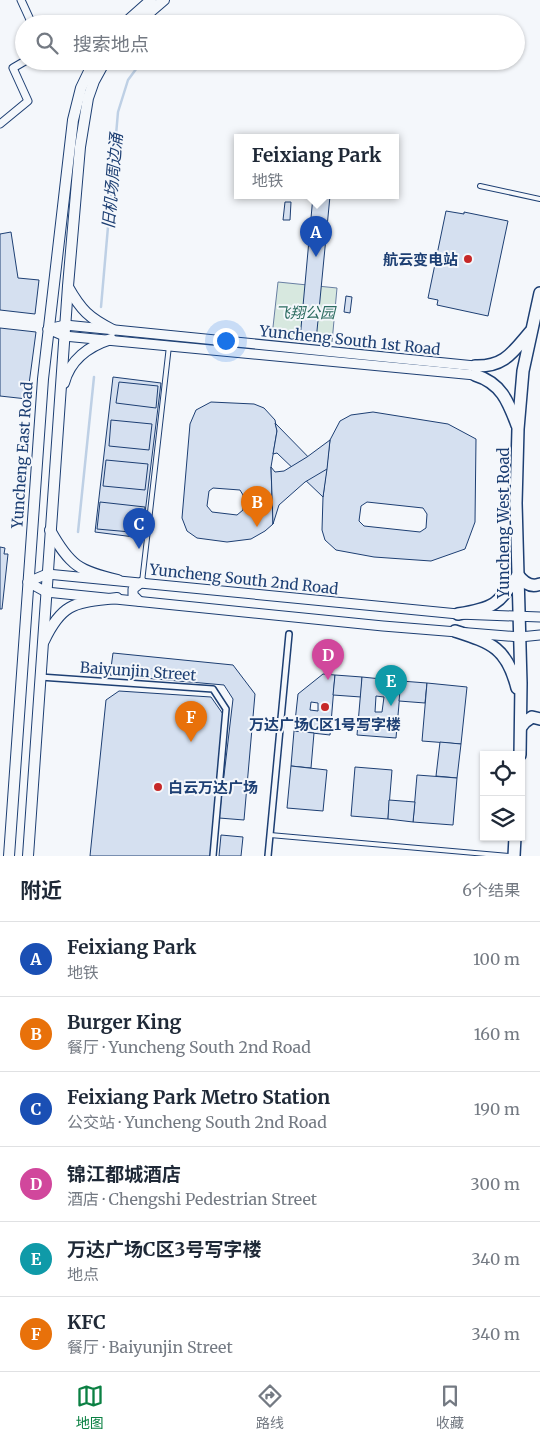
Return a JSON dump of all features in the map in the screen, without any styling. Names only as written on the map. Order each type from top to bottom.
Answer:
[{"type":"main road","points":[[134,15],[151,0]]},
{"type":"main road","points":[[146,15],[164,0]]},
{"type":"main road","name":"Yuncheng East Road","points":[[9,856],[48,329],[72,120],[80,88],[89,70]]},
{"type":"main road","points":[[28,856],[39,677],[68,286],[84,114],[94,80],[100,70]]},
{"type":"main road","points":[[60,396],[65,378],[81,355],[112,335],[86,315],[68,286]]},
{"type":"main road","name":"Yuncheng West Road","points":[[520,751],[520,637],[516,503],[518,429],[523,371],[540,293]]},
{"type":"main road","points":[[475,370],[504,360],[531,331]]},
{"type":"main road","points":[[475,370],[501,391],[510,404],[518,429]]},
{"type":"main road","points":[[43,379],[46,374],[52,371],[61,379]]},
{"type":"main road","points":[[50,530],[61,549],[76,565],[92,574],[118,580]]},
{"type":"main road","points":[[458,614],[483,610],[493,605],[502,598],[518,575],[526,584],[534,586],[540,584]]},
{"type":"main road","points":[[42,646],[52,624],[70,606],[117,598]]},
{"type":"main road","points":[[455,631],[478,638],[494,647],[508,661],[521,708]]},
{"type":"main road","points":[[521,727],[532,717],[540,719]]},
{"type":"main road","points":[[514,856],[515,841]]},
{"type":"street","points":[[22,0],[28,15]]},
{"type":"street","points":[[0,124],[28,101],[13,68],[15,67]]},
{"type":"street","name":"Yuncheng South 1st Road","points":[[48,329],[475,370]]},
{"type":"street","name":"Yuncheng South 1st Road","points":[[112,335],[169,345],[475,370]]},
{"type":"street","name":"Yuncheng South 2nd Road","points":[[28,582],[47,574],[458,614],[540,617]]},
{"type":"street","points":[[28,582],[46,592]]},
{"type":"street","points":[[139,601],[133,595],[133,589],[142,582]]},
{"type":"street","name":"Yuncheng South 2nd Road","points":[[46,592],[383,626],[520,637],[540,635]]},
{"type":"street","points":[[268,856],[289,634]]},
{"type":"street","name":"Baiyunjin Street","points":[[39,677],[213,689],[226,708],[212,856]]},
{"type":"lane","points":[[480,186],[540,199]]},
{"type":"lane","points":[[142,582],[169,345]]},
{"type":"lane","points":[[270,835],[509,856]]},
{"type":"green space","name":"飞翔公园","points":[[278,282],[337,288],[332,342],[272,336]]},
{"type":"building","points":[[313,199],[330,199],[316,341],[300,339]]},
{"type":"building","points":[[285,202],[291,202],[290,220],[283,220]]},
{"type":"building","name":"航云变电站","points":[[446,211],[464,214],[464,212],[508,221],[488,316],[437,305],[438,300],[428,298]]},
{"type":"building","points":[[11,232],[18,278],[39,280],[35,314],[0,310],[0,234]]},
{"type":"building","points":[[346,296],[352,297],[350,313],[344,312]]},
{"type":"building","points":[[0,328],[36,332],[27,399],[0,396]]},
{"type":"building","points":[[113,377],[161,383],[142,538],[95,532]]},
{"type":"building","points":[[119,382],[158,386],[156,408],[116,403]]},
{"type":"building","points":[[211,402],[254,404],[264,408],[275,420],[277,431],[271,467],[273,524],[251,539],[227,542],[197,538],[187,531],[182,518],[190,424],[196,410]],"holes":[[[213,488],[240,490],[243,495],[243,510],[237,515],[212,512],[207,506],[209,491]]]},
{"type":"building","points":[[373,412],[448,424],[476,439],[475,522],[465,549],[431,561],[374,557],[336,550],[325,540],[322,530],[323,497],[330,440],[340,421],[351,415]],"holes":[[[367,502],[423,508],[427,514],[426,528],[420,532],[364,526],[359,521],[361,506]]]},
{"type":"building","points":[[111,420],[152,424],[149,450],[109,446]]},
{"type":"building","points":[[275,423],[321,470],[327,469],[323,497],[277,453],[273,454],[277,431]]},
{"type":"building","points":[[330,440],[327,469],[305,482],[279,505],[273,524],[271,467],[275,472],[284,471]]},
{"type":"building","points":[[106,460],[148,464],[145,490],[103,486]]},
{"type":"building","points":[[100,502],[145,507],[142,533],[97,529]]},
{"type":"building","points":[[0,547],[5,548],[4,554],[8,554],[2,609],[0,609]]},
{"type":"building","points":[[113,653],[233,665],[255,694],[244,820],[219,818],[233,699],[224,685],[110,675]]},
{"type":"building","name":"万达广场C区1号写字楼","points":[[323,674],[335,675],[330,735],[294,731],[298,694]],"holes":[[[311,702],[318,703],[318,711],[310,710]]]},
{"type":"building","points":[[335,675],[362,677],[361,697],[333,695]]},
{"type":"building","points":[[362,677],[401,681],[396,738],[357,735]],"holes":[[[376,696],[384,697],[382,712],[375,712]]]},
{"type":"building","points":[[401,681],[427,683],[425,703],[399,701]]},
{"type":"building","points":[[427,683],[467,687],[461,744],[422,741]]},
{"type":"building","name":"白云万达广场","points":[[119,691],[211,697],[225,717],[213,856],[90,856],[106,700]]},
{"type":"building","points":[[294,731],[314,733],[311,768],[291,766]]},
{"type":"building","points":[[440,742],[461,744],[457,778],[436,776]]},
{"type":"building","points":[[291,766],[327,770],[323,811],[287,808]]},
{"type":"building","points":[[355,767],[392,770],[388,819],[351,816]]},
{"type":"building","points":[[417,775],[457,778],[453,825],[413,822]]},
{"type":"building","points":[[389,800],[415,802],[413,822],[388,819]]},
{"type":"building","points":[[221,835],[243,837],[241,856],[219,856]]},
{"type":"waterway","name":"旧机场周边涌","points":[[101,307],[118,112],[128,80],[135,70]]},
{"type":"waterway","name":"旧机场周边涌","points":[[78,532],[94,377]]},
{"type":"place","name":"Feixiang Park","points":[[316,257]]},
{"type":"place","name":"航云变电站","points":[[468,259]]},
{"type":"place","name":"Burger King","points":[[257,527]]},
{"type":"place","name":"Feixiang Park Metro Station","points":[[139,549]]},
{"type":"place","name":"锦江都城酒店","points":[[328,680]]},
{"type":"place","name":"万达广场C区3号写字楼","points":[[391,706]]},
{"type":"place","name":"万达广场C区1号写字楼","points":[[325,707]]},
{"type":"place","name":"KFC","points":[[191,742]]},
{"type":"place","name":"白云万达广场","points":[[158,787]]}]
